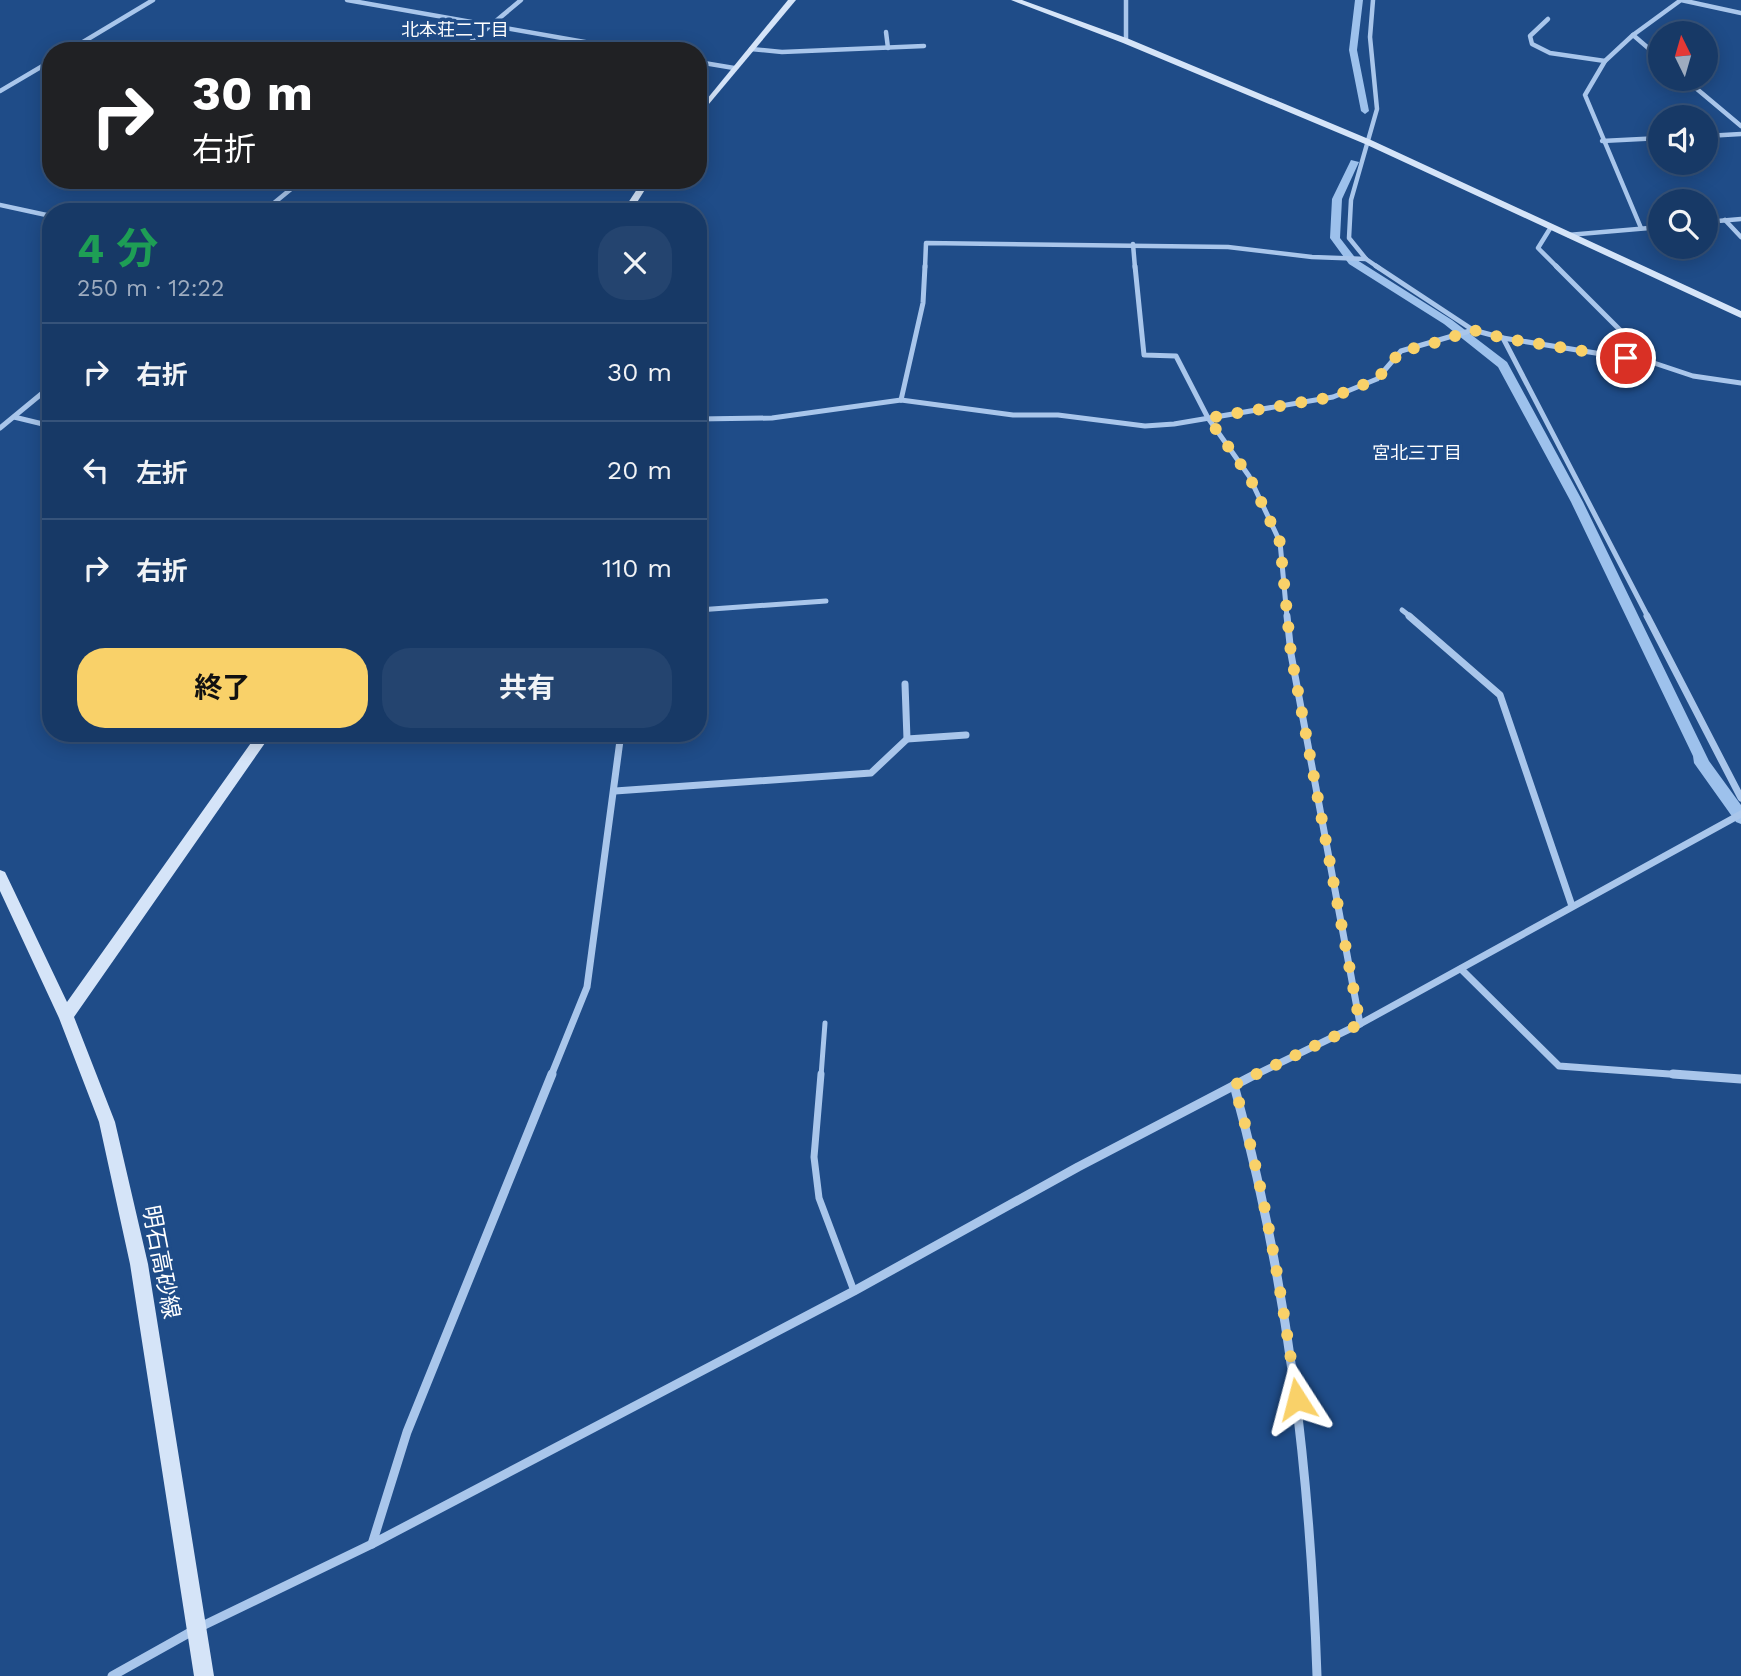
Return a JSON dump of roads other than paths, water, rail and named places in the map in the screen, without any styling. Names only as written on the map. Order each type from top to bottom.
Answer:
[{"type":"street","points":[[83,42],[153,0]]},
{"type":"street","points":[[347,0],[586,42]]},
{"type":"street","points":[[383,6],[391,0]]},
{"type":"street","points":[[471,42],[522,0]]},
{"type":"street","points":[[707,103],[792,0]]},
{"type":"street","points":[[1015,0],[1126,41],[1368,142],[1741,315]]},
{"type":"street","points":[[1126,0],[1126,41]]},
{"type":"street","points":[[1373,0],[1370,37],[1377,109],[1351,200],[1349,238],[1366,259],[1473,330],[1503,338],[1651,362],[1693,376],[1741,383]]},
{"type":"street","points":[[1641,229],[1585,95],[1605,61],[1633,35],[1681,0],[1741,13]]},
{"type":"street","points":[[1548,19],[1531,36],[1532,44],[1550,53],[1605,61]]},
{"type":"street","points":[[886,32],[888,48]]},
{"type":"street","points":[[1633,35],[1648,48]]},
{"type":"street","points":[[751,49],[782,52],[924,46]]},
{"type":"street","points":[[707,64],[734,68]]},
{"type":"street","points":[[0,92],[42,66]]},
{"type":"street","points":[[1699,91],[1741,126]]},
{"type":"street","points":[[1718,135],[1741,134]]},
{"type":"street","points":[[1602,141],[1648,139]]},
{"type":"street","points":[[274,203],[291,189]]},
{"type":"street","points":[[0,205],[42,214]]},
{"type":"street","points":[[1718,221],[1741,219]]},
{"type":"street","points":[[1725,220],[1741,237]]},
{"type":"street","points":[[1551,227],[1538,248],[1651,362]]},
{"type":"street","points":[[1568,235],[1648,228]]},
{"type":"street","points":[[901,400],[923,303],[926,243],[1228,247],[1312,257],[1366,259]]},
{"type":"street","points":[[1133,244],[1144,355],[1176,356],[1208,418],[1249,476],[1280,542],[1291,654],[1360,1024]]},
{"type":"street","points":[[707,419],[772,418],[901,400],[1013,415],[1058,415],[1145,426],[1333,397],[1377,379],[1401,351],[1473,330]]},
{"type":"street","points":[[1503,338],[1741,798]]},
{"type":"street","points":[[0,428],[42,394]]},
{"type":"street","points":[[14,417],[42,424]]},
{"type":"street","points":[[707,609],[825,601]]},
{"type":"street","points":[[1402,610],[1500,695],[1572,906]]},
{"type":"street","points":[[905,684],[907,739]]},
{"type":"street","points":[[615,791],[871,773],[907,739],[967,735]]},
{"type":"street","points":[[66,1016],[260,742]]},
{"type":"street","points":[[372,1544],[407,1432],[587,987],[620,742]]},
{"type":"street","points":[[112,1676],[196,1629],[372,1544],[854,1291],[1078,1167],[1234,1085],[1360,1024],[1741,814]]},
{"type":"street","name":"明石高砂線","points":[[0,876],[66,1016],[107,1122],[138,1264],[204,1676]]},
{"type":"street","points":[[1461,969],[1559,1066],[1741,1079]]},
{"type":"street","points":[[1234,1085],[1253,1150],[1281,1293],[1305,1452],[1315,1596],[1317,1676]]},
{"type":"lane","points":[[825,1023],[814,1157],[819,1198],[854,1291]]},
{"type":"waterway","points":[[1359,0],[1353,50],[1365,111]]},
{"type":"waterway","points":[[1354,162],[1337,199],[1335,238],[1353,262],[1448,322],[1503,365],[1577,502],[1702,760],[1699,759],[1741,817]]},
{"type":"district","name":"北本荘二丁目","points":[[455,29]]},
{"type":"district","name":"宮北三丁目","points":[[1417,452]]}]
